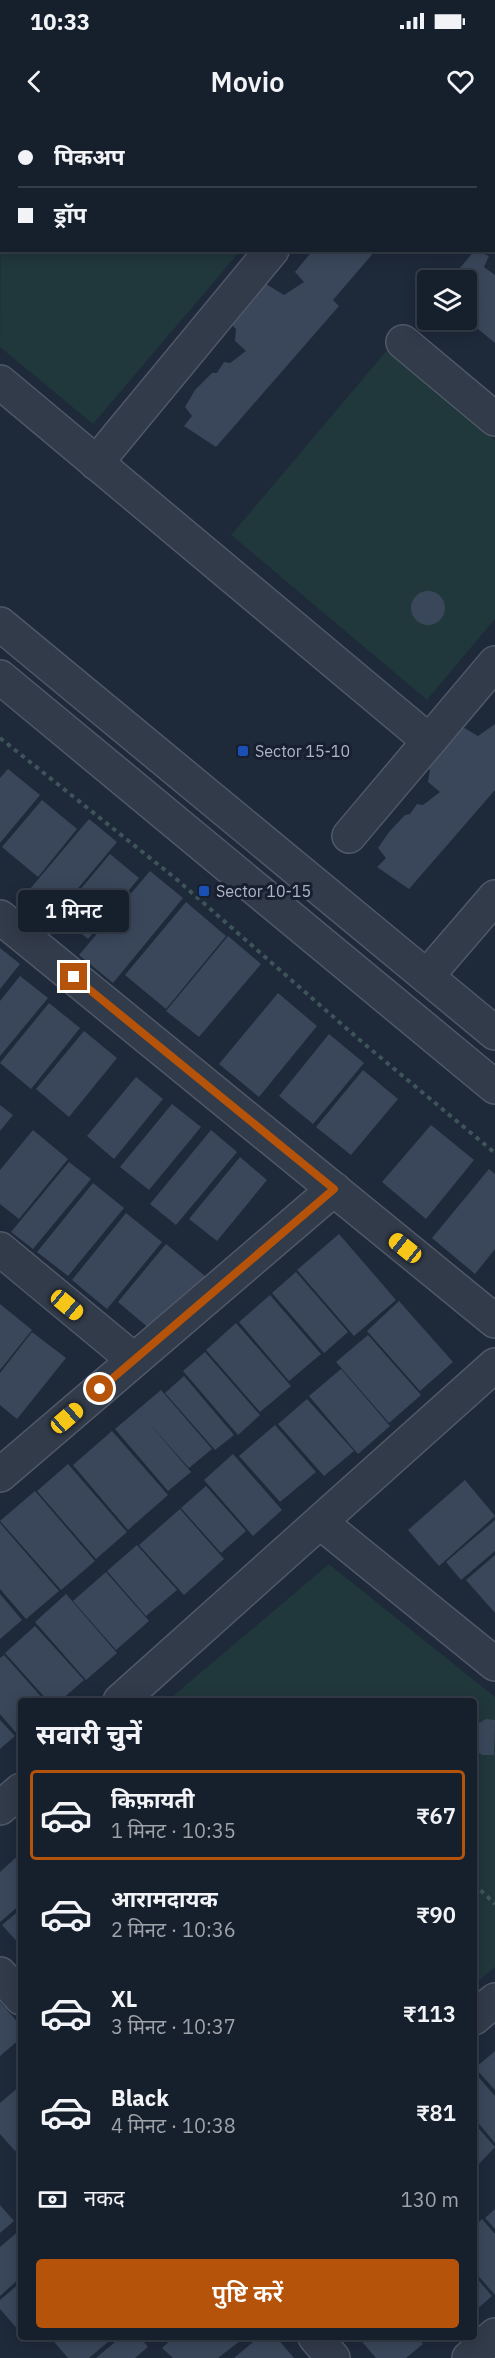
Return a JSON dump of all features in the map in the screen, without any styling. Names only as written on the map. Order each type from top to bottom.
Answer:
[{"type":"street","points":[[96,463],[270,252]]},
{"type":"street","points":[[403,342],[495,418]]},
{"type":"street","points":[[0,382],[429,741]]},
{"type":"street","points":[[0,624],[495,1033]]},
{"type":"street","points":[[349,836],[495,663]]},
{"type":"street","points":[[0,676],[495,1087]]},
{"type":"street","points":[[427,976],[495,897]]},
{"type":"street","points":[[0,917],[495,1321]]},
{"type":"street","points":[[0,1475],[334,1189]]},
{"type":"street","points":[[0,1249],[134,1360]]},
{"type":"street","points":[[123,1698],[495,1365]]},
{"type":"street","points":[[320,1522],[495,1664]]},
{"type":"street","points":[[0,1808],[18,1793]]},
{"type":"street","points":[[0,1974],[18,1995]]},
{"type":"street","points":[[477,2015],[495,2000]]},
{"type":"street","points":[[469,2358],[495,2335]]},
{"type":"street","points":[[318,2340],[333,2358]]},
{"type":"path","points":[[0,738],[176,878],[362,1042],[495,1153]]},
{"type":"path","points":[[477,1887],[495,1904]]},
{"type":"green space","points":[[0,252],[239,252],[93,424],[0,347]]},
{"type":"green space","points":[[388,349],[495,440],[495,619],[427,700],[231,535]]},
{"type":"green space","points":[[329,1564],[495,1697],[495,1967],[477,1982],[477,1698],[171,1698]]},
{"type":"building","points":[[311,252],[374,252],[333,300],[339,306],[216,447],[184,426],[192,416],[185,407],[195,390],[212,373],[217,373],[224,362],[230,363],[246,351],[235,341],[236,329],[224,317],[256,278],[284,295],[304,282],[295,272]]},
{"type":"building","points":[[473,252],[489,256],[484,267],[495,275],[495,343],[477,328],[477,270],[458,270]]},
{"type":"building","points":[[428,591],[440,596],[445,608],[440,620],[428,625],[416,620],[411,608],[416,596]]},
{"type":"building","points":[[449,719],[478,736],[495,724],[495,790],[409,889],[377,867],[386,858],[378,848],[389,832],[405,815],[410,814],[417,804],[423,805],[440,792],[428,782],[430,770],[417,759]]},
{"type":"building","points":[[8,769],[40,795],[0,843],[0,778]]},
{"type":"building","points":[[42,800],[77,829],[38,877],[2,847]]},
{"type":"building","points":[[89,819],[117,842],[58,912],[30,889]]},
{"type":"building","points":[[110,854],[139,878],[88,939],[59,915]]},
{"type":"building","points":[[150,871],[183,898],[113,983],[79,955]]},
{"type":"building","points":[[186,902],[226,936],[166,1009],[125,975]]},
{"type":"building","points":[[228,936],[261,964],[199,1037],[166,1011]]},
{"type":"building","points":[[0,948],[20,964],[0,989]]},
{"type":"building","points":[[20,976],[48,998],[0,1056],[0,1001]]},
{"type":"building","points":[[278,993],[317,1026],[259,1097],[219,1064]]},
{"type":"building","points":[[49,1003],[80,1028],[31,1089],[0,1063]]},
{"type":"building","points":[[84,1031],[117,1058],[69,1117],[36,1089]]},
{"type":"building","points":[[329,1034],[364,1063],[313,1124],[279,1096]]},
{"type":"building","points":[[363,1070],[398,1099],[351,1155],[316,1127]]},
{"type":"building","points":[[136,1077],[163,1099],[114,1159],[87,1136]]},
{"type":"building","points":[[172,1104],[201,1127],[149,1190],[120,1167]]},
{"type":"building","points":[[0,1105],[13,1115],[0,1131]]},
{"type":"building","points":[[431,1125],[474,1160],[426,1219],[382,1182]]},
{"type":"building","points":[[33,1130],[68,1159],[19,1219],[0,1204],[0,1170]]},
{"type":"building","points":[[211,1130],[237,1152],[176,1225],[150,1204]]},
{"type":"building","points":[[240,1157],[267,1180],[217,1241],[189,1219]]},
{"type":"building","points":[[69,1162],[91,1179],[33,1249],[11,1232]]},
{"type":"building","points":[[489,1169],[495,1174],[495,1249],[475,1274],[432,1238]]},
{"type":"building","points":[[93,1183],[124,1208],[68,1276],[37,1252]]},
{"type":"building","points":[[126,1213],[162,1242],[107,1309],[72,1280]]},
{"type":"building","points":[[339,1234],[396,1300],[354,1336],[297,1270]]},
{"type":"building","points":[[166,1244],[205,1276],[157,1335],[118,1302]]},
{"type":"building","points":[[296,1272],[348,1332],[324,1353],[272,1293]]},
{"type":"building","points":[[270,1295],[321,1354],[289,1381],[239,1322]]},
{"type":"building","points":[[399,1301],[453,1362],[420,1391],[367,1331]]},
{"type":"building","points":[[0,1304],[32,1330],[0,1370]]},
{"type":"building","points":[[236,1323],[291,1386],[260,1412],[206,1350]]},
{"type":"building","points":[[32,1332],[66,1358],[17,1419],[0,1405],[0,1373]]},
{"type":"building","points":[[368,1335],[421,1395],[389,1423],[336,1362]]},
{"type":"building","points":[[205,1352],[260,1415],[238,1435],[183,1371]]},
{"type":"building","points":[[341,1369],[390,1426],[358,1454],[309,1396]]},
{"type":"building","points":[[184,1376],[234,1435],[215,1450],[165,1393]]},
{"type":"building","points":[[161,1390],[212,1449],[189,1468],[148,1422],[191,1472],[168,1491],[115,1429]]},
{"type":"building","points":[[307,1399],[354,1451],[324,1476],[278,1424]]},
{"type":"building","points":[[275,1425],[316,1472],[280,1502],[239,1456]]},
{"type":"building","points":[[112,1431],[168,1495],[128,1530],[73,1465]]},
{"type":"building","points":[[233,1454],[282,1510],[253,1536],[204,1480]]},
{"type":"building","points":[[68,1464],[127,1532],[96,1559],[37,1491]]},
{"type":"building","points":[[465,1480],[495,1516],[439,1566],[408,1530]]},
{"type":"building","points":[[206,1486],[246,1531],[221,1553],[181,1508]]},
{"type":"building","points":[[35,1491],[95,1561],[61,1590],[0,1521]]},
{"type":"building","points":[[180,1509],[224,1559],[184,1595],[139,1545]]},
{"type":"building","points":[[495,1520],[495,1551],[461,1580],[446,1562]]},
{"type":"building","points":[[0,1523],[59,1591],[26,1619],[0,1589]]},
{"type":"building","points":[[137,1545],[177,1590],[146,1616],[107,1571]]},
{"type":"building","points":[[495,1555],[495,1613],[466,1580]]},
{"type":"building","points":[[106,1572],[149,1621],[116,1650],[73,1601]]},
{"type":"building","points":[[0,1594],[22,1620],[0,1639]]},
{"type":"building","points":[[66,1594],[117,1653],[86,1680],[35,1622]]},
{"type":"building","points":[[35,1626],[84,1680],[63,1698],[45,1698],[5,1653]]},
{"type":"building","points":[[4,1655],[42,1698],[18,1698],[17,1734],[0,1714],[0,1658]]},
{"type":"building","points":[[486,1719],[495,1720],[494,1755],[482,1755],[477,1751],[477,1724]]},
{"type":"building","points":[[0,1720],[15,1736],[0,1749]]},
{"type":"building","points":[[18,1856],[18,1907],[0,1922],[0,1872]]},
{"type":"building","points":[[18,1912],[18,1943],[2,1925]]},
{"type":"building","points":[[0,2002],[18,2023],[18,2041],[0,2056]]},
{"type":"building","points":[[495,2051],[495,2090],[477,2070],[477,2066]]},
{"type":"building","points":[[477,2075],[495,2096],[495,2143],[477,2122]]},
{"type":"building","points":[[18,2088],[18,2148],[15,2151],[0,2134],[0,2103]]},
{"type":"building","points":[[477,2126],[495,2147],[479,2164],[477,2162]]},
{"type":"building","points":[[0,2205],[14,2221],[0,2233]]},
{"type":"building","points":[[495,2209],[495,2229],[485,2218]]},
{"type":"building","points":[[482,2219],[495,2234],[495,2295],[477,2274],[477,2224]]},
{"type":"building","points":[[18,2232],[18,2280],[0,2296],[0,2247]]},
{"type":"building","points":[[477,2278],[492,2296],[477,2309]]},
{"type":"building","points":[[18,2285],[18,2330],[0,2309],[0,2300]]},
{"type":"building","points":[[53,2340],[110,2340],[89,2358],[68,2358]]},
{"type":"building","points":[[117,2340],[142,2340],[148,2347],[135,2358],[96,2358]]},
{"type":"building","points":[[171,2340],[241,2340],[218,2358],[173,2358],[162,2348]]},
{"type":"building","points":[[255,2340],[279,2340],[294,2358],[234,2358]]},
{"type":"building","points":[[361,2340],[420,2340],[423,2344],[406,2358],[376,2358]]},
{"type":"place","name":"Sector 15-10","points":[[243,751]]},
{"type":"place","name":"Sector 10-15","points":[[204,891]]},
{"type":"route","points":[[74,977],[334,1189],[100,1389]]}]
